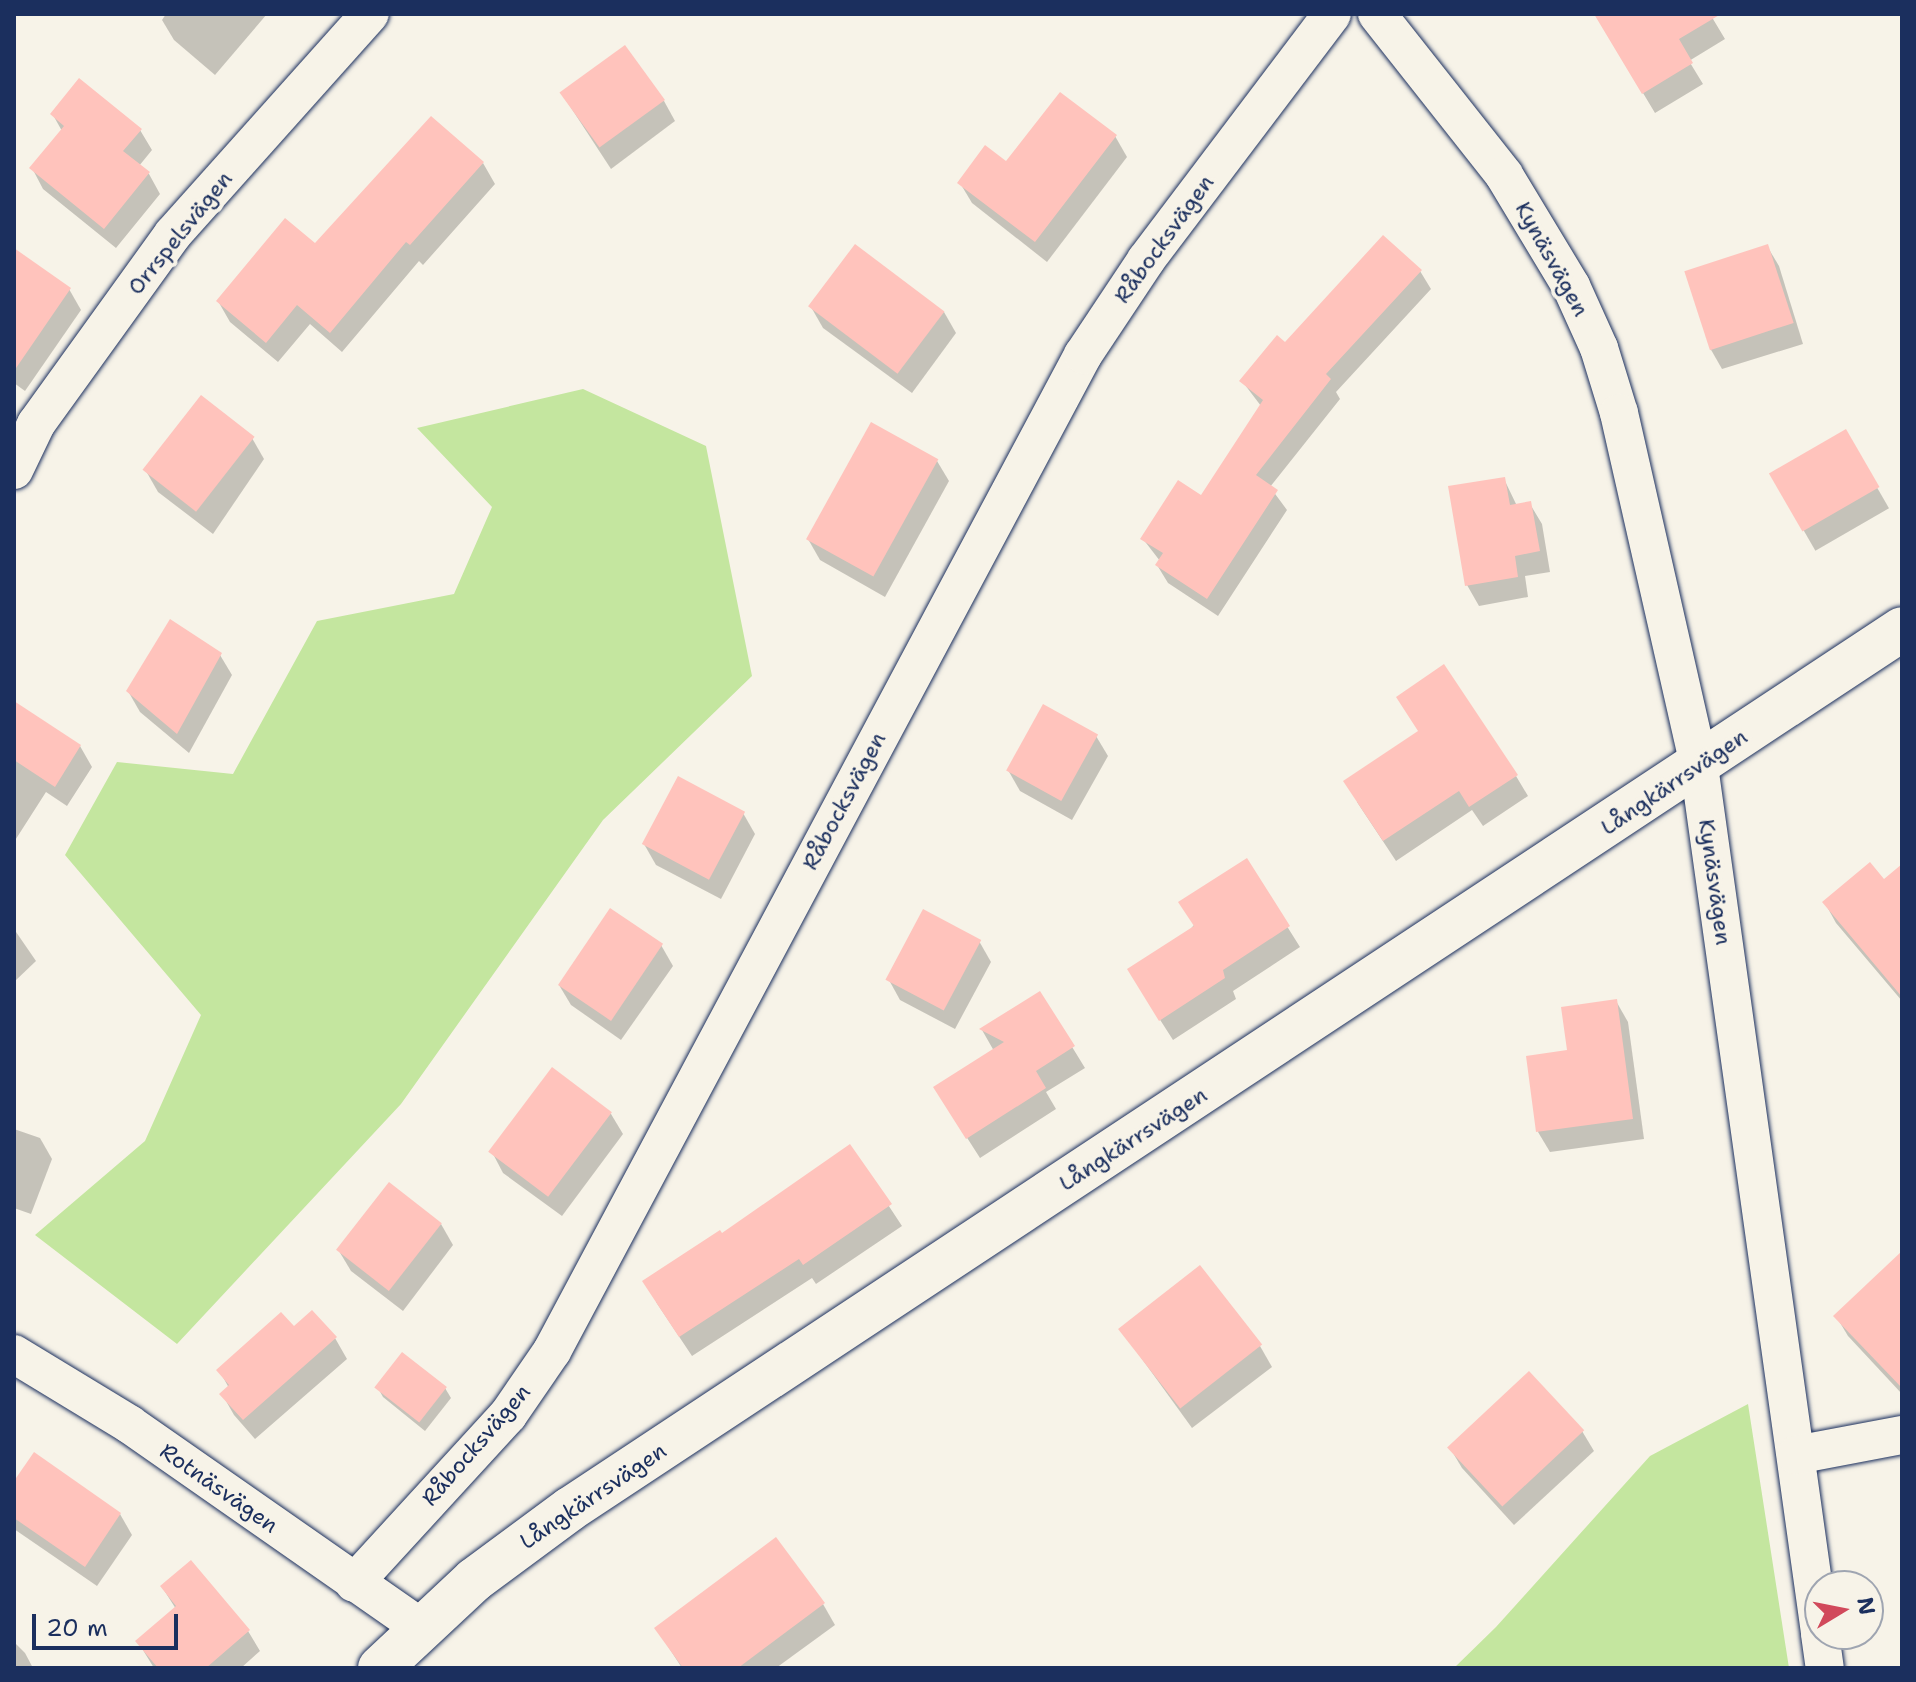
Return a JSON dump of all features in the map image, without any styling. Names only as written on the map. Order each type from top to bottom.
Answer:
[{"type":"street","name":"Orrspelsvägen","points":[[14,470],[36,424],[173,234],[370,14]]},
{"type":"street","name":"Råbocksvägen","points":[[354,1583],[508,1415],[552,1351],[1083,355],[1146,260],[1332,14]]},
{"type":"street","name":"Kynäsvägen","points":[[1377,14],[1504,175],[1571,286],[1599,348],[1619,413],[1699,766],[1812,1570]]},
{"type":"street","name":"Långkärrsvägen","points":[[380,1668],[420,1627],[474,1580],[570,1509],[1699,766],[1902,629]]},
{"type":"street","name":"Rotnäsvägen","points":[[14,1354],[129,1424],[420,1627]]},
{"type":"street","points":[[1796,1455],[1902,1435]]},
{"type":"green space","points":[[583,389],[706,446],[752,676],[603,820],[401,1104],[177,1344],[35,1235],[145,1141],[201,1015],[65,855],[117,762],[233,774],[317,621],[454,594],[492,507],[417,428]]},
{"type":"green space","points":[[1748,1404],[1789,1668],[1454,1668],[1496,1627],[1650,1456]]},
{"type":"building","points":[[1594,14],[1721,14],[1679,39],[1693,63],[1642,94]]},
{"type":"building","points":[[625,45],[665,100],[599,148],[559,93]]},
{"type":"building","points":[[79,78],[142,129],[123,151],[150,172],[104,229],[29,168],[64,126],[50,114]]},
{"type":"building","points":[[1060,92],[1117,135],[1035,242],[957,183],[985,145],[1006,161]]},
{"type":"building","points":[[431,116],[484,162],[410,245],[406,242],[330,333],[297,305],[266,343],[216,301],[285,218],[315,243]]},
{"type":"building","points":[[1383,235],[1422,270],[1326,374],[1331,379],[1256,475],[1278,490],[1207,599],[1155,565],[1163,553],[1140,539],[1178,480],[1201,495],[1263,400],[1239,381],[1277,335],[1285,342]]},
{"type":"building","points":[[855,244],[944,311],[898,374],[808,306]]},
{"type":"building","points":[[1768,244],[1794,323],[1710,350],[1684,271]]},
{"type":"building","points":[[14,248],[71,288],[14,371]]},
{"type":"building","points":[[201,395],[255,437],[196,512],[143,470]]},
{"type":"building","points":[[871,422],[938,459],[873,577],[806,539]]},
{"type":"building","points":[[1846,429],[1880,487],[1802,532],[1769,474]]},
{"type":"building","points":[[1505,477],[1510,505],[1531,501],[1540,551],[1515,556],[1518,577],[1465,586],[1448,486]]},
{"type":"building","points":[[170,619],[222,653],[177,734],[126,691]]},
{"type":"building","points":[[1444,664],[1518,775],[1469,807],[1459,791],[1383,841],[1343,781],[1418,731],[1396,697]]},
{"type":"building","points":[[14,701],[81,745],[55,787],[14,760]]},
{"type":"building","points":[[1043,704],[1098,735],[1061,801],[1006,770]]},
{"type":"building","points":[[678,776],[745,812],[709,880],[642,844]]},
{"type":"building","points":[[1247,858],[1290,926],[1223,970],[1225,978],[1159,1021],[1127,969],[1194,926],[1178,902]]},
{"type":"building","points":[[1870,862],[1884,879],[1902,864],[1902,997],[1822,902]]},
{"type":"building","points":[[610,908],[663,944],[611,1021],[558,985]]},
{"type":"building","points":[[923,909],[981,940],[944,1011],[885,980]]},
{"type":"building","points":[[1040,991],[1075,1046],[1036,1071],[1046,1088],[966,1139],[933,1087],[1004,1042],[979,1029]]},
{"type":"building","points":[[1617,999],[1633,1119],[1536,1132],[1526,1056],[1567,1050],[1561,1007]]},
{"type":"building","points":[[552,1067],[612,1112],[548,1197],[488,1152]]},
{"type":"building","points":[[850,1144],[892,1204],[803,1265],[799,1259],[679,1337],[642,1281],[720,1230],[722,1233]]},
{"type":"building","points":[[389,1182],[442,1223],[389,1291],[336,1250]]},
{"type":"building","points":[[1902,1251],[1902,1388],[1833,1316]]},
{"type":"building","points":[[1200,1265],[1262,1345],[1180,1409],[1118,1329]]},
{"type":"building","points":[[312,1310],[337,1337],[243,1420],[219,1394],[229,1385],[216,1370],[281,1312],[294,1326]]},
{"type":"building","points":[[402,1352],[447,1387],[419,1423],[374,1387]]},
{"type":"building","points":[[1529,1371],[1584,1430],[1502,1507],[1447,1447]]},
{"type":"building","points":[[34,1452],[121,1513],[85,1567],[14,1518],[14,1481]]},
{"type":"building","points":[[776,1537],[825,1603],[738,1668],[683,1668],[654,1628]]},
{"type":"building","points":[[191,1560],[250,1630],[206,1668],[158,1668],[135,1641],[176,1606],[160,1586]]}]
